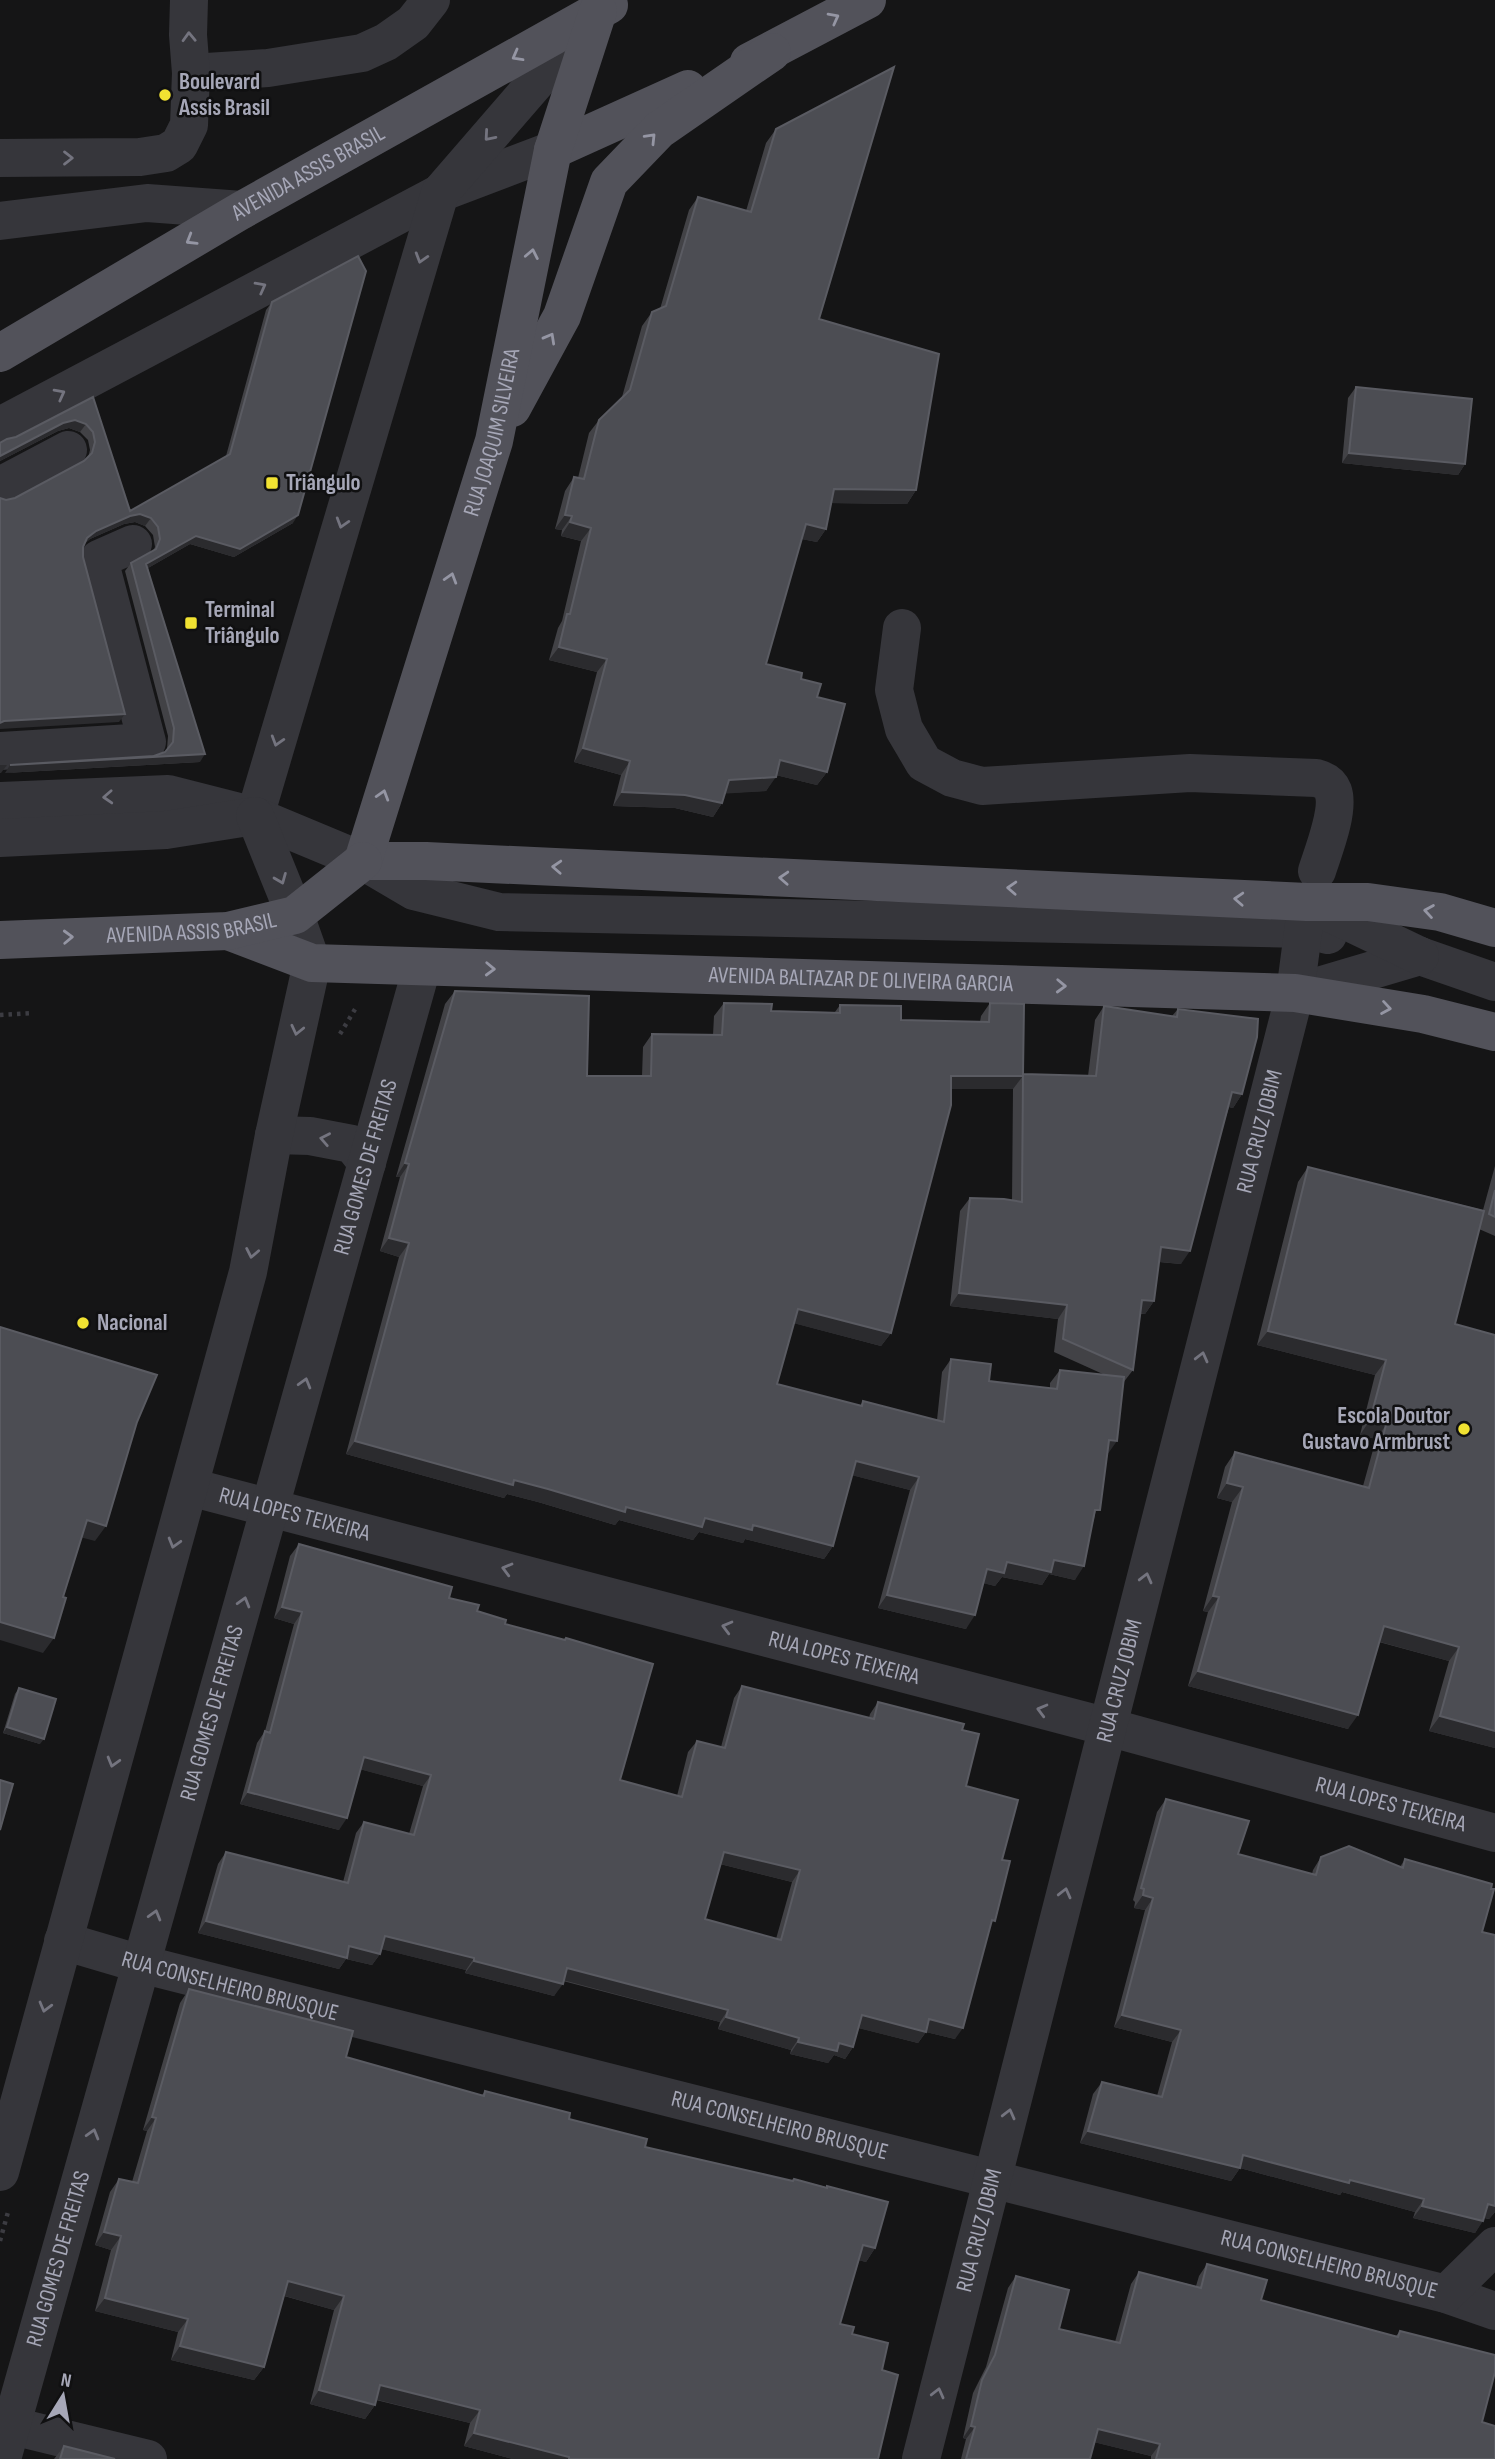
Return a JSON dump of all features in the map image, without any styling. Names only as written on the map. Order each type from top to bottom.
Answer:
[{"type":"main road","points":[[553,150],[772,51],[867,0]]},
{"type":"main road","name":"RUA JOAQUIM SILVEIRA","points":[[363,861],[494,441],[553,150],[606,4]]},
{"type":"main road","name":"AVENIDA ASSIS BRASIL","points":[[0,353],[242,210],[606,4]]},
{"type":"main road","points":[[494,441],[562,316],[609,182],[659,130],[772,51]]},
{"type":"main road","points":[[363,861],[426,861],[1368,902],[1440,912],[1495,928]]},
{"type":"main road","name":"AVENIDA ASSIS BRASIL","points":[[0,940],[228,931],[295,915],[363,861]]},
{"type":"main road","name":"AVENIDA BALTAZAR DE OLIVEIRA GARCIA","points":[[228,931],[312,963],[1295,993],[1423,1014],[1495,1032]]},
{"type":"street","points":[[0,158],[139,157],[166,153],[179,145],[189,125],[189,0]]},
{"type":"street","points":[[191,73],[268,68],[362,53],[386,43],[413,23],[431,0]]},
{"type":"street","points":[[0,2171],[248,1272],[274,1135],[312,963],[255,816],[440,193],[606,4]]},
{"type":"street","points":[[0,426],[440,193],[553,150]]},
{"type":"street","points":[[0,221],[146,203],[242,210]]},
{"type":"street","points":[[0,486],[68,450]]},
{"type":"street","points":[[0,751],[147,742],[99,559],[133,544]]},
{"type":"street","name":"RUA CRUZ JOBIM","points":[[902,628],[894,690],[904,729],[924,763],[952,778],[982,786],[1190,773],[1317,778],[1326,781],[1333,789],[1334,799],[1331,825],[1309,901],[1295,993],[921,2459]]},
{"type":"street","points":[[0,801],[168,794],[255,816],[363,861]]},
{"type":"street","points":[[0,838],[166,830],[255,816]]},
{"type":"street","points":[[1309,901],[1420,956],[1495,982]]},
{"type":"street","points":[[1295,993],[1420,956]]},
{"type":"street","name":"RUA GOMES DE FREITAS","points":[[5,2436],[142,1964],[422,967]]},
{"type":"street","points":[[274,1135],[310,1136],[352,1144],[367,1163]]},
{"type":"street","name":"RUA LOPES TEIXEIRA","points":[[190,1487],[1108,1727],[1495,1833]]},
{"type":"street","name":"RUA CONSELHEIRO BRUSQUE","points":[[63,1941],[142,1964],[1446,2294],[1495,2311]]},
{"type":"street","points":[[1446,2294],[1495,2246]]},
{"type":"street","points":[[5,2436],[148,2459]]},
{"type":"path","points":[[0,1015],[32,1013]]},
{"type":"building","points":[[894,67],[819,319],[939,354],[916,490],[834,489],[826,529],[806,524],[766,664],[802,673],[801,679],[821,684],[817,697],[845,704],[827,772],[780,760],[776,777],[729,780],[722,803],[685,795],[622,792],[630,761],[583,748],[607,659],[559,647],[591,528],[570,522],[572,516],[565,515],[574,477],[584,479],[599,420],[630,390],[652,312],[666,306],[698,197],[751,212],[776,129]]},
{"type":"building","points":[[358,256],[366,271],[298,515],[240,549],[196,536],[146,564],[205,754],[10,765],[154,756],[165,752],[173,742],[174,728],[131,563],[156,549],[160,539],[158,527],[151,518],[140,514],[96,531],[87,538],[83,547],[83,557],[125,714],[0,723],[0,498],[15,498],[84,461],[92,453],[95,442],[93,432],[86,424],[75,420],[63,423],[0,456],[0,443],[93,397],[130,511],[230,454],[272,302]]},
{"type":"building","points":[[1356,387],[1472,399],[1465,464],[1349,453]]},
{"type":"building","points":[[455,991],[589,996],[587,1076],[651,1076],[652,1034],[722,1035],[724,1003],[772,1004],[771,1011],[840,1013],[840,1005],[901,1006],[901,1020],[989,1022],[990,1003],[1024,1004],[1023,1074],[1096,1076],[1104,1006],[1177,1017],[1178,1009],[1258,1019],[1257,1037],[1242,1094],[1232,1092],[1190,1251],[1161,1247],[1154,1301],[1142,1300],[1133,1370],[1063,1339],[1067,1305],[959,1293],[970,1198],[1022,1202],[1023,1076],[951,1076],[951,1105],[891,1333],[798,1309],[777,1384],[862,1406],[863,1401],[944,1422],[951,1359],[991,1364],[989,1381],[1057,1389],[1060,1370],[1124,1377],[1117,1441],[1109,1440],[1100,1510],[1095,1510],[1084,1566],[1054,1560],[1051,1572],[1007,1562],[1004,1573],[987,1569],[975,1615],[887,1595],[919,1477],[856,1461],[833,1546],[753,1525],[752,1530],[705,1518],[702,1527],[626,1507],[625,1512],[514,1480],[513,1485],[355,1441],[409,1243],[389,1238],[409,1164],[405,1163]]},
{"type":"building","points":[[1308,1167],[1484,1211],[1455,1324],[1495,1335],[1495,1731],[1440,1716],[1459,1647],[1384,1626],[1358,1715],[1198,1671],[1219,1597],[1213,1596],[1243,1487],[1227,1483],[1235,1452],[1369,1488],[1386,1425],[1370,1420],[1386,1360],[1268,1331]]},
{"type":"building","points":[[1495,1190],[1495,1217],[1489,1214]]},
{"type":"building","points":[[0,1327],[157,1375],[137,1422],[106,1526],[87,1520],[63,1597],[66,1598],[54,1638],[0,1622]]},
{"type":"building","points":[[299,1544],[452,1587],[449,1598],[479,1605],[477,1611],[506,1620],[505,1624],[565,1640],[566,1638],[653,1664],[620,1780],[682,1797],[697,1741],[725,1748],[742,1686],[874,1719],[878,1702],[964,1724],[962,1730],[979,1734],[966,1786],[1018,1800],[1002,1860],[1010,1861],[963,2028],[929,2019],[926,2032],[862,2015],[853,2047],[839,2043],[837,2051],[798,2042],[799,2038],[726,2017],[728,2010],[567,1968],[563,1984],[385,1936],[380,1954],[349,1946],[347,1958],[206,1921],[226,1852],[348,1883],[364,1822],[414,1835],[431,1775],[364,1757],[347,1818],[248,1792],[265,1731],[270,1733],[302,1612],[282,1607]],"holes":[[[724,1852],[800,1870],[781,1940],[705,1919]]]},
{"type":"building","points":[[19,1688],[56,1699],[44,1739],[7,1727]]},
{"type":"building","points":[[0,1780],[13,1784],[0,1830]]},
{"type":"building","points":[[1166,1799],[1249,1821],[1238,1854],[1316,1875],[1321,1857],[1349,1846],[1403,1868],[1405,1859],[1492,1884],[1491,1889],[1494,1889],[1482,1932],[1495,1935],[1495,2206],[1488,2204],[1483,2221],[1422,2206],[1424,2199],[1350,2180],[1349,2183],[1243,2155],[1240,2168],[1088,2131],[1102,2082],[1162,2097],[1181,2030],[1122,2015],[1153,1898],[1143,1895],[1144,1889],[1141,1888]]},
{"type":"building","points":[[189,1989],[353,2031],[346,2057],[484,2096],[485,2091],[570,2113],[569,2119],[647,2139],[645,2147],[793,2181],[794,2179],[827,2186],[888,2202],[875,2248],[863,2245],[840,2324],[854,2327],[852,2334],[888,2343],[882,2370],[898,2375],[878,2459],[569,2459],[474,2433],[480,2410],[380,2385],[375,2405],[319,2390],[344,2296],[288,2281],[264,2367],[180,2346],[188,2319],[105,2298],[121,2236],[104,2232],[119,2179],[138,2183],[156,2118],[152,2117]]},
{"type":"building","points":[[1207,2264],[1267,2280],[1261,2300],[1398,2337],[1400,2331],[1495,2355],[1495,2372],[1482,2422],[1495,2426],[1495,2459],[1156,2459],[1160,2444],[1098,2429],[1090,2459],[966,2459],[975,2427],[971,2426],[982,2380],[995,2355],[1016,2276],[1069,2290],[1059,2329],[1120,2343],[1139,2272],[1201,2288]]},
{"type":"building","points":[[64,2446],[115,2459],[60,2459]]},
{"type":"place","name":"Boulevard Assis Brasil","points":[[165,95]]},
{"type":"place","name":"Triângulo","points":[[272,483]]},
{"type":"place","name":"Terminal Triângulo","points":[[191,623]]},
{"type":"place","name":"Nacional","points":[[83,1323]]},
{"type":"place","name":"Escola Doutor Gustavo Armbrust","points":[[1464,1429]]}]
